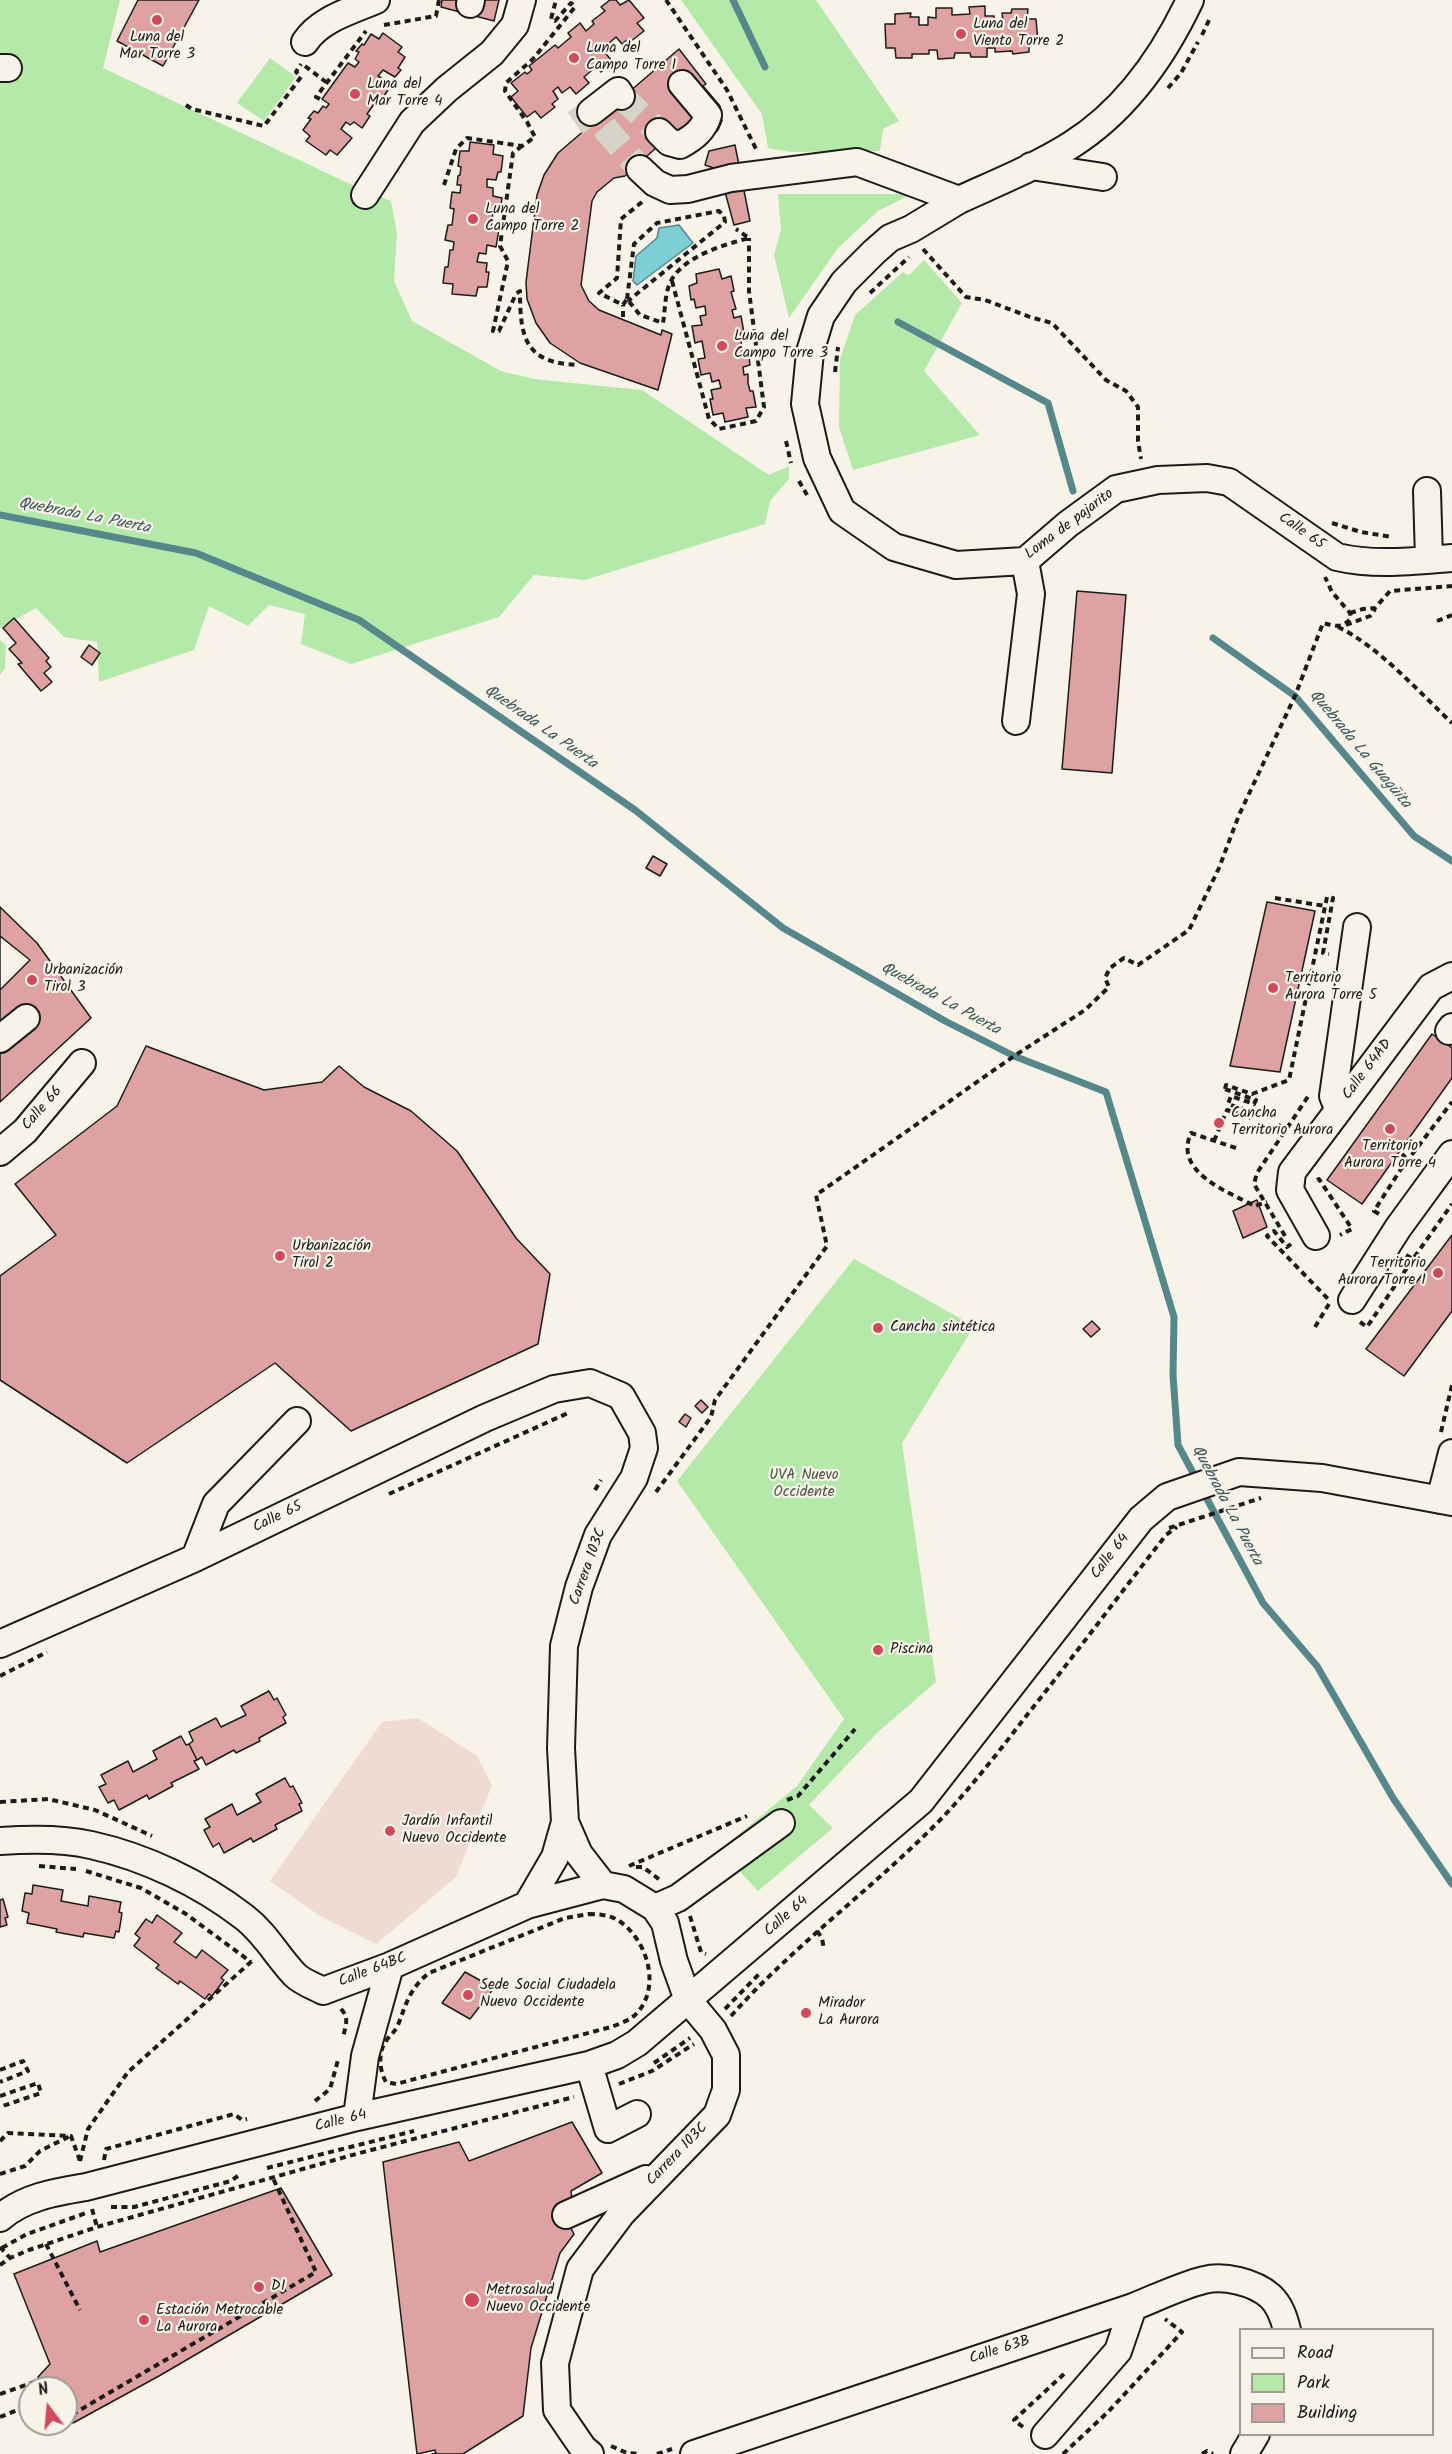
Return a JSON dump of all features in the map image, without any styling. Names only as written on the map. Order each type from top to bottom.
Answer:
[{"type":"street","points":[[304,53],[312,32],[331,19],[376,0]]},
{"type":"street","points":[[365,195],[412,122],[447,89],[492,53],[515,25],[522,0]]},
{"type":"street","name":"Loma de pajarito","points":[[1150,471],[1116,489],[1068,524],[1025,561],[956,565],[894,547],[842,511],[816,458],[804,404],[810,352],[820,316],[844,282],[890,238],[911,229],[959,200],[1072,145],[1118,109],[1156,62],[1190,0]]},
{"type":"street","points":[[659,132],[669,142],[680,145],[691,140],[706,124],[708,115],[682,84]]},
{"type":"street","points":[[591,112],[618,91],[621,96]]},
{"type":"street","points":[[640,181],[655,183],[670,190],[688,189],[731,178],[857,162],[959,200]]},
{"type":"street","points":[[1030,166],[1103,177]]},
{"type":"street","name":"Calle 65","points":[[1150,471],[1229,482],[1337,557],[1378,562],[1440,558]]},
{"type":"street","points":[[1426,491],[1440,558]]},
{"type":"street","points":[[1016,721],[1031,594],[1025,561]]},
{"type":"street","points":[[1338,1108],[1333,1096],[1357,927]]},
{"type":"street","name":"Calle 64AD","points":[[1317,1242],[1290,1190],[1292,1172],[1431,987],[1451,976]]},
{"type":"street","points":[[0,1039],[26,1018]]},
{"type":"street","name":"Calle 66","points":[[0,1152],[25,1131],[82,1063]]},
{"type":"street","points":[[1352,1300],[1398,1228],[1452,1154]]},
{"type":"street","name":"Carrera 103C","points":[[554,1389],[590,1383],[621,1396],[642,1433],[644,1448],[634,1478],[598,1535],[579,1587],[564,1646],[561,1748],[565,1822]]},
{"type":"street","name":"Calle 65","points":[[0,1644],[195,1558],[485,1418],[554,1389]]},
{"type":"street","points":[[195,1558],[216,1504],[297,1421]]},
{"type":"street","points":[[1446,1502],[1447,1451]]},
{"type":"street","name":"Calle 64","points":[[0,2218],[12,2208],[42,2196],[86,2187],[357,2117],[594,2081],[617,2055],[637,2043],[921,1801],[1141,1519],[1167,1497],[1239,1472],[1323,1478],[1446,1502]]},
{"type":"street","points":[[565,1822],[579,1854],[603,1885],[624,1889],[655,1908],[678,1898],[779,1814]]},
{"type":"street","points":[[527,1905],[555,1857],[565,1822]]},
{"type":"street","name":"Calle 64BC","points":[[0,1841],[31,1839],[90,1844],[134,1858],[194,1885],[245,1917],[273,1945],[297,1977],[323,1991],[390,1966],[527,1905],[603,1885]]},
{"type":"street","name":"Carrera 103C","points":[[587,2451],[557,2410],[555,2363],[580,2269],[622,2213],[717,2115],[726,2090],[726,2055],[710,2027],[688,2000],[674,1961],[665,1923],[655,1908]]},
{"type":"street","points":[[357,2117],[365,2056],[390,1966]]},
{"type":"street","points":[[594,2081],[608,2128],[637,2114]]},
{"type":"street","points":[[566,2215],[660,2173]]},
{"type":"street","name":"Calle 63B","points":[[694,2454],[1133,2307],[1204,2280],[1229,2279],[1251,2286],[1270,2296],[1282,2313],[1286,2328]]},
{"type":"street","points":[[1038,2434],[1118,2351],[1133,2307]]},
{"type":"street","points":[[1244,2454],[1255,2436]]},
{"type":"path","points":[[320,99],[316,97],[326,82],[366,31],[375,26],[436,16],[439,0]]},
{"type":"path","points":[[556,0],[551,19],[555,21],[571,3],[575,7],[533,59],[507,83],[505,92],[535,137],[513,153],[500,246],[508,261],[493,331],[499,331],[516,294],[520,291],[520,319],[525,339],[541,358],[561,364],[578,365]]},
{"type":"path","points":[[186,105],[192,109],[264,126],[301,77],[296,72],[304,53]]},
{"type":"path","points":[[444,185],[456,148],[467,138],[522,146]]},
{"type":"path","points":[[623,305],[599,293],[617,278],[621,219],[645,200],[640,181]]},
{"type":"path","points":[[623,317],[623,305],[627,300],[725,222],[724,216],[719,211],[657,223],[634,244],[627,300],[640,315],[663,323],[669,284],[680,268],[719,245],[749,238]]},
{"type":"path","points":[[736,229],[749,238]]},
{"type":"path","points":[[672,281],[709,419],[719,429],[756,421],[764,407],[749,291],[749,238]]},
{"type":"path","points":[[920,246],[966,297],[985,300],[1052,323],[1106,380],[1126,391],[1138,407],[1138,441],[1150,471]]},
{"type":"path","points":[[866,297],[913,254]]},
{"type":"path","points":[[833,381],[841,338]]},
{"type":"path","points":[[1323,574],[1332,592],[1350,613],[1351,618],[1346,625]]},
{"type":"path","points":[[1338,627],[1371,616],[1390,591],[1452,586]]},
{"type":"path","points":[[1350,613],[1375,608]]},
{"type":"path","points":[[1437,621],[1452,615]]},
{"type":"path","points":[[607,1473],[600,1480],[645,1506],[711,1417],[715,1400],[827,1246],[816,1196],[1014,1056],[1085,1010],[1108,987],[1105,978],[1110,968],[1124,958],[1138,965],[1189,930],[1219,868],[1239,815],[1295,696],[1323,623],[1353,634],[1392,666],[1452,723]]},
{"type":"path","points":[[1275,898],[1325,906]]},
{"type":"path","points":[[1214,1141],[1227,1110],[1251,1118],[1252,1113],[1228,1104],[1231,1096],[1254,1104],[1256,1100],[1225,1089],[1226,1085],[1252,1094],[1289,1080]]},
{"type":"path","points":[[1291,1244],[1254,1184],[1257,1173],[1308,1094],[1312,1098]]},
{"type":"path","points":[[1402,1154],[1406,1158],[1399,1167],[1401,1168],[1452,1102]]},
{"type":"path","points":[[1236,1148],[1191,1133],[1186,1143],[1190,1163],[1205,1178],[1222,1190],[1255,1206],[1265,1203]]},
{"type":"path","points":[[1312,1183],[1319,1179],[1352,1229],[1317,1242],[1291,1244],[1287,1247],[1274,1231],[1267,1236],[1331,1301],[1315,1327]]},
{"type":"path","points":[[1447,1451],[1452,1385]]},
{"type":"path","points":[[536,1426],[572,1412]]},
{"type":"path","points":[[1160,1532],[1253,1501]]},
{"type":"path","points":[[779,1814],[798,1796],[855,1729]]},
{"type":"path","points":[[628,1866],[754,1813]]},
{"type":"path","points":[[849,1896],[919,1834],[934,1817]]},
{"type":"path","points":[[36,1866],[81,1869],[141,1888],[186,1914],[259,1970]]},
{"type":"path","points":[[577,1915],[603,1915],[615,1918],[640,1942],[648,1965],[648,1995],[639,2011],[624,2022],[396,2084],[386,2082],[381,2069],[380,2059],[386,2040],[397,2026],[410,1991],[429,1973],[577,1915]]},
{"type":"path","points":[[817,1931],[822,1938],[824,1950]]},
{"type":"path","points":[[71,2136],[80,2161],[87,2129],[128,2072],[273,1945]]},
{"type":"path","points":[[0,2265],[10,2258],[97,2227],[273,2178],[594,2081],[631,2080],[652,2070],[710,2027],[766,1967]]},
{"type":"path","points":[[334,2008],[341,2009],[347,2020],[342,2042]]},
{"type":"path","points":[[484,2114],[594,2081],[619,2079],[666,2056],[710,2027]]},
{"type":"path","points":[[309,2104],[330,2089],[339,2052]]},
{"type":"path","points":[[0,2070],[23,2061],[28,2071],[0,2082]]},
{"type":"path","points":[[0,2096],[38,2084],[41,2093],[0,2106]]},
{"type":"path","points":[[100,2164],[104,2162],[106,2150],[234,2114],[242,2120],[253,2117]]},
{"type":"path","points":[[256,2170],[423,2129]]},
{"type":"path","points":[[0,2141],[8,2133],[71,2136]]},
{"type":"path","points":[[0,2174],[25,2166],[40,2151],[71,2136]]},
{"type":"path","points":[[16,2169],[19,2175]]},
{"type":"path","points":[[10,2258],[1,2247],[27,2234],[101,2208],[134,2207],[231,2181],[237,2175],[246,2173]]},
{"type":"path","points":[[78,2411],[316,2272],[273,2178]]},
{"type":"path","points":[[46,2244],[80,2310]]},
{"type":"path","points":[[1063,2454],[1108,2412],[1182,2332],[1164,2318],[1170,2311]]},
{"type":"path","points":[[1038,2434],[1014,2420],[1067,2371]]},
{"type":"path","points":[[0,2394],[18,2388]]},
{"type":"path","points":[[0,2417],[18,2410]]},
{"type":"path","points":[[1202,2454],[1207,2451],[1213,2454]]},
{"type":"shaded area","name":"Jardín Infantil Nuevo Occidente","points":[[418,1718],[477,1756],[492,1785],[456,1877],[376,1944],[320,1916],[270,1881],[382,1722]]},
{"type":"green space","points":[[0,0],[120,0],[103,68],[391,201],[397,234],[394,281],[412,321],[501,371],[534,379],[642,390],[769,475],[789,466],[789,479],[770,501],[765,524],[585,580],[534,575],[499,617],[351,664],[301,644],[305,614],[269,605],[248,626],[209,606],[194,650],[99,682],[97,642],[64,637],[36,608],[0,628]]},
{"type":"green space","points":[[681,0],[816,0],[899,121],[883,129],[880,151],[791,152],[768,148],[762,114]]},
{"type":"green space","points":[[270,58],[296,77],[264,121],[237,103]]},
{"type":"green space","points":[[778,194],[912,194],[878,211],[838,248],[789,318],[774,255],[781,230]]},
{"type":"green space","points":[[924,260],[962,303],[924,371],[980,435],[853,470],[839,427],[840,359],[855,315],[903,272],[909,275]]},
{"type":"green space","points":[[0,640],[6,645],[5,668],[0,675]]},
{"type":"green space","name":"UVA Nuevo Occidente","points":[[854,1259],[974,1326],[902,1443],[936,1682],[878,1732],[809,1805],[833,1828],[758,1891],[720,1850],[797,1786],[844,1719],[677,1481]]},
{"type":"water","points":[[679,225],[693,243],[637,285],[633,281],[636,256],[657,238],[659,228]]},
{"type":"building","name":"Luna del Mar Torre 3","points":[[138,0],[199,0],[163,66],[117,41]]},
{"type":"building","points":[[442,0],[499,0],[494,21],[441,7]]},
{"type":"building","name":"Luna del Campo Torre 1","points":[[610,0],[616,0],[620,5],[629,0],[644,18],[637,23],[644,31],[630,42],[628,39],[622,44],[616,37],[609,43],[613,48],[606,54],[613,62],[601,72],[597,66],[584,77],[589,83],[576,94],[570,87],[562,93],[558,87],[553,91],[558,99],[552,104],[555,107],[541,118],[535,111],[527,117],[511,97],[518,91],[511,83],[525,72],[527,74],[532,70],[529,66],[555,45],[558,48],[571,37],[568,33],[580,23],[586,31],[594,24],[592,21],[605,11],[601,7]]},
{"type":"building","name":"Luna del Viento Torre 2","points":[[985,6],[985,16],[994,16],[995,22],[1003,22],[1002,13],[1011,13],[1012,9],[1028,9],[1027,19],[1036,19],[1038,42],[1029,43],[1029,52],[1013,54],[1012,51],[995,52],[995,48],[987,48],[987,57],[971,57],[970,53],[955,53],[954,58],[938,59],[937,50],[929,50],[929,54],[912,54],[912,58],[896,58],[895,48],[886,48],[885,24],[895,24],[895,14],[911,13],[910,17],[919,17],[919,25],[928,25],[928,17],[936,18],[936,8],[952,8],[952,15],[970,14],[969,7]]},
{"type":"building","name":"Luna del Mar Torre 4","points":[[383,33],[402,47],[398,52],[405,57],[398,68],[401,70],[395,77],[383,70],[378,76],[383,79],[380,85],[388,90],[380,102],[377,100],[367,114],[370,116],[362,128],[354,122],[350,125],[346,122],[341,129],[352,138],[337,155],[330,150],[326,155],[306,141],[310,136],[303,130],[311,119],[308,118],[314,111],[318,113],[323,106],[326,108],[329,104],[322,99],[348,63],[355,67],[359,62],[355,59],[359,52],[356,51],[362,44],[364,45],[371,34],[379,39]]},
{"type":"building","points":[[679,49],[706,84],[703,86],[720,106],[722,121],[718,130],[692,154],[683,158],[671,157],[657,147],[625,176],[614,178],[597,192],[592,201],[581,285],[589,301],[599,310],[661,335],[662,330],[672,334],[658,390],[580,363],[550,343],[536,323],[527,299],[526,282],[537,195],[544,175],[558,153]]},
{"type":"building","name":"Luna del Campo Torre 2","points":[[470,142],[494,145],[493,154],[503,156],[501,172],[498,172],[496,180],[487,179],[487,187],[493,188],[493,196],[502,198],[500,214],[493,212],[491,229],[499,229],[496,247],[487,245],[486,254],[479,253],[477,262],[487,263],[486,272],[489,272],[487,287],[478,287],[476,296],[452,294],[453,284],[443,283],[445,267],[448,267],[450,250],[453,250],[454,242],[445,240],[448,225],[452,225],[454,209],[450,208],[452,192],[460,193],[461,185],[457,185],[461,167],[458,166],[460,151],[469,151]]},
{"type":"building","points":[[735,145],[750,221],[734,225],[719,170],[705,165],[709,151]]},
{"type":"building","name":"Luna del Campo Torre 3","points":[[719,269],[722,279],[731,276],[734,291],[731,292],[736,309],[732,310],[734,318],[741,316],[744,333],[740,333],[742,350],[748,348],[750,365],[743,367],[744,375],[748,374],[748,383],[750,391],[753,391],[756,407],[746,408],[748,417],[725,422],[723,413],[713,415],[710,399],[713,399],[711,390],[721,388],[719,380],[712,382],[710,373],[701,375],[698,359],[705,358],[702,341],[695,343],[692,326],[702,325],[700,316],[706,315],[705,306],[696,308],[694,299],[691,300],[689,286],[697,283],[696,274]]},
{"type":"building","points":[[1077,591],[1126,595],[1112,773],[1062,769]]},
{"type":"building","points":[[14,618],[49,658],[46,661],[51,667],[44,673],[52,682],[41,691],[18,664],[22,663],[9,649],[16,643],[3,628]]},
{"type":"building","points":[[89,645],[100,653],[92,665],[81,657]]},
{"type":"building","points":[[653,856],[667,864],[660,876],[646,868]]},
{"type":"building","name":"Territorio Aurora Torre 5","points":[[1267,902],[1315,911],[1280,1072],[1230,1066]]},
{"type":"building","name":"Urbanización Tirol 3","points":[[0,907],[37,943],[91,1018],[0,1102]]},
{"type":"building","points":[[0,936],[30,960],[0,990]]},
{"type":"building","name":"Territorio Aurora Torre 4","points":[[1432,1034],[1452,1048],[1452,1078],[1362,1204],[1327,1180]]},
{"type":"building","name":"Urbanización Tirol 2","points":[[146,1046],[264,1090],[322,1082],[339,1066],[364,1087],[411,1111],[457,1151],[516,1238],[550,1274],[538,1344],[351,1431],[275,1363],[127,1463],[0,1380],[0,1276],[56,1235],[15,1184],[117,1106]]},
{"type":"building","points":[[1257,1200],[1267,1227],[1243,1238],[1233,1211]]},
{"type":"building","name":"Territorio Aurora Torre 1","points":[[1452,1235],[1452,1311],[1404,1376],[1366,1349]]},
{"type":"building","points":[[1092,1321],[1100,1329],[1091,1337],[1083,1329]]},
{"type":"building","points":[[701,1400],[708,1407],[702,1413],[695,1406]]},
{"type":"building","points":[[685,1414],[691,1418],[686,1427],[679,1422]]},
{"type":"building","points":[[269,1691],[274,1700],[277,1698],[286,1715],[283,1717],[286,1723],[259,1738],[260,1741],[236,1753],[234,1750],[206,1765],[202,1757],[197,1760],[189,1744],[193,1741],[189,1732],[216,1718],[221,1727],[246,1715],[241,1706]]},
{"type":"building","points":[[181,1736],[186,1745],[189,1744],[199,1769],[171,1783],[173,1786],[149,1799],[147,1795],[119,1810],[114,1800],[108,1803],[99,1787],[106,1784],[101,1775],[128,1761],[133,1772],[157,1759],[153,1751]]},
{"type":"building","points":[[285,1778],[290,1787],[293,1786],[302,1803],[299,1804],[302,1811],[275,1825],[277,1829],[253,1842],[251,1838],[224,1853],[219,1843],[213,1847],[204,1830],[210,1827],[205,1819],[232,1804],[237,1815],[261,1802],[256,1794]]},
{"type":"building","points":[[33,1885],[63,1890],[61,1901],[88,1906],[89,1896],[121,1902],[119,1932],[116,1931],[114,1938],[84,1933],[83,1937],[27,1923],[29,1913],[22,1911],[25,1893],[32,1894]]},
{"type":"building","points":[[3,1899],[8,1917],[5,1918],[7,1925],[0,1927],[0,1900]]},
{"type":"building","points":[[157,1915],[182,1933],[174,1942],[196,1958],[202,1950],[228,1970],[221,1978],[224,1980],[212,1996],[209,1994],[205,1999],[180,1981],[178,1984],[156,1968],[159,1965],[134,1946],[140,1938],[135,1934],[146,1919],[152,1923]]},
{"type":"building","name":"Sede Social Ciudadela Nuevo Occidente","points":[[465,1972],[494,1988],[470,2019],[442,2003]]},
{"type":"building","name":"Metrosalud Nuevo Occidente","points":[[572,2122],[602,2173],[571,2191],[572,2200],[560,2208],[574,2234],[560,2253],[531,2348],[523,2416],[463,2454],[432,2454],[436,2453],[435,2450],[417,2454],[383,2162],[459,2142],[469,2161]]},
{"type":"building","name":"Estación Metrocable La Aurora","points":[[281,2188],[332,2275],[78,2420],[78,2376],[39,2376],[50,2364],[14,2274],[97,2241],[100,2252]]},
{"type":"waterway","name":"Quebrada La Guagüita","points":[[733,0],[765,67]]},
{"type":"waterway","name":"Quebrada La Guagüita","points":[[898,322],[1048,403],[1073,491]]},
{"type":"waterway","name":"Quebrada La Puerta","points":[[0,515],[196,553],[359,620],[635,810],[783,928],[945,1021],[1014,1056],[1106,1092],[1174,1317],[1173,1375],[1178,1445],[1263,1603],[1317,1666],[1393,1798],[1452,1884]]},
{"type":"waterway","name":"Quebrada La Guagüita","points":[[1213,638],[1295,696],[1414,836],[1452,861]]},
{"type":"tunnel","points":[[621,96],[659,132]]},
{"type":"tunnel","points":[[575,123],[591,112],[640,169]]},
{"type":"place","name":"Luna del Mar Torre 3","points":[[157,20]]},
{"type":"place","name":"Luna del Viento Torre 2","points":[[961,34]]},
{"type":"place","name":"Luna del Campo Torre 1","points":[[574,58]]},
{"type":"place","name":"Luna del Mar Torre 4","points":[[355,94]]},
{"type":"place","name":"Luna del Campo Torre 2","points":[[473,219]]},
{"type":"place","name":"Luna del Campo Torre 3","points":[[722,346]]},
{"type":"place","name":"Urbanización Tirol 3","points":[[32,980]]},
{"type":"place","name":"Territorio Aurora Torre 5","points":[[1273,988]]},
{"type":"place","name":"Cancha Territorio Aurora","points":[[1219,1123]]},
{"type":"place","name":"Territorio Aurora Torre 4","points":[[1390,1129]]},
{"type":"place","name":"Urbanización Tirol 2","points":[[280,1256]]},
{"type":"place","name":"Territorio Aurora Torre 1","points":[[1438,1273]]},
{"type":"place","name":"Cancha sintética","points":[[878,1328]]},
{"type":"place","name":"Piscina","points":[[878,1650]]},
{"type":"place","name":"Jardín Infantil Nuevo Occidente","points":[[390,1831]]},
{"type":"place","name":"Sede Social Ciudadela Nuevo Occidente","points":[[468,1995]]},
{"type":"place","name":"Mirador La Aurora","points":[[806,2013]]},
{"type":"place","name":"D1","points":[[259,2287]]},
{"type":"place","name":"Metrosalud Nuevo Occidente","points":[[472,2300]]},
{"type":"place","name":"Estación Metrocable La Aurora","points":[[144,2320]]}]
